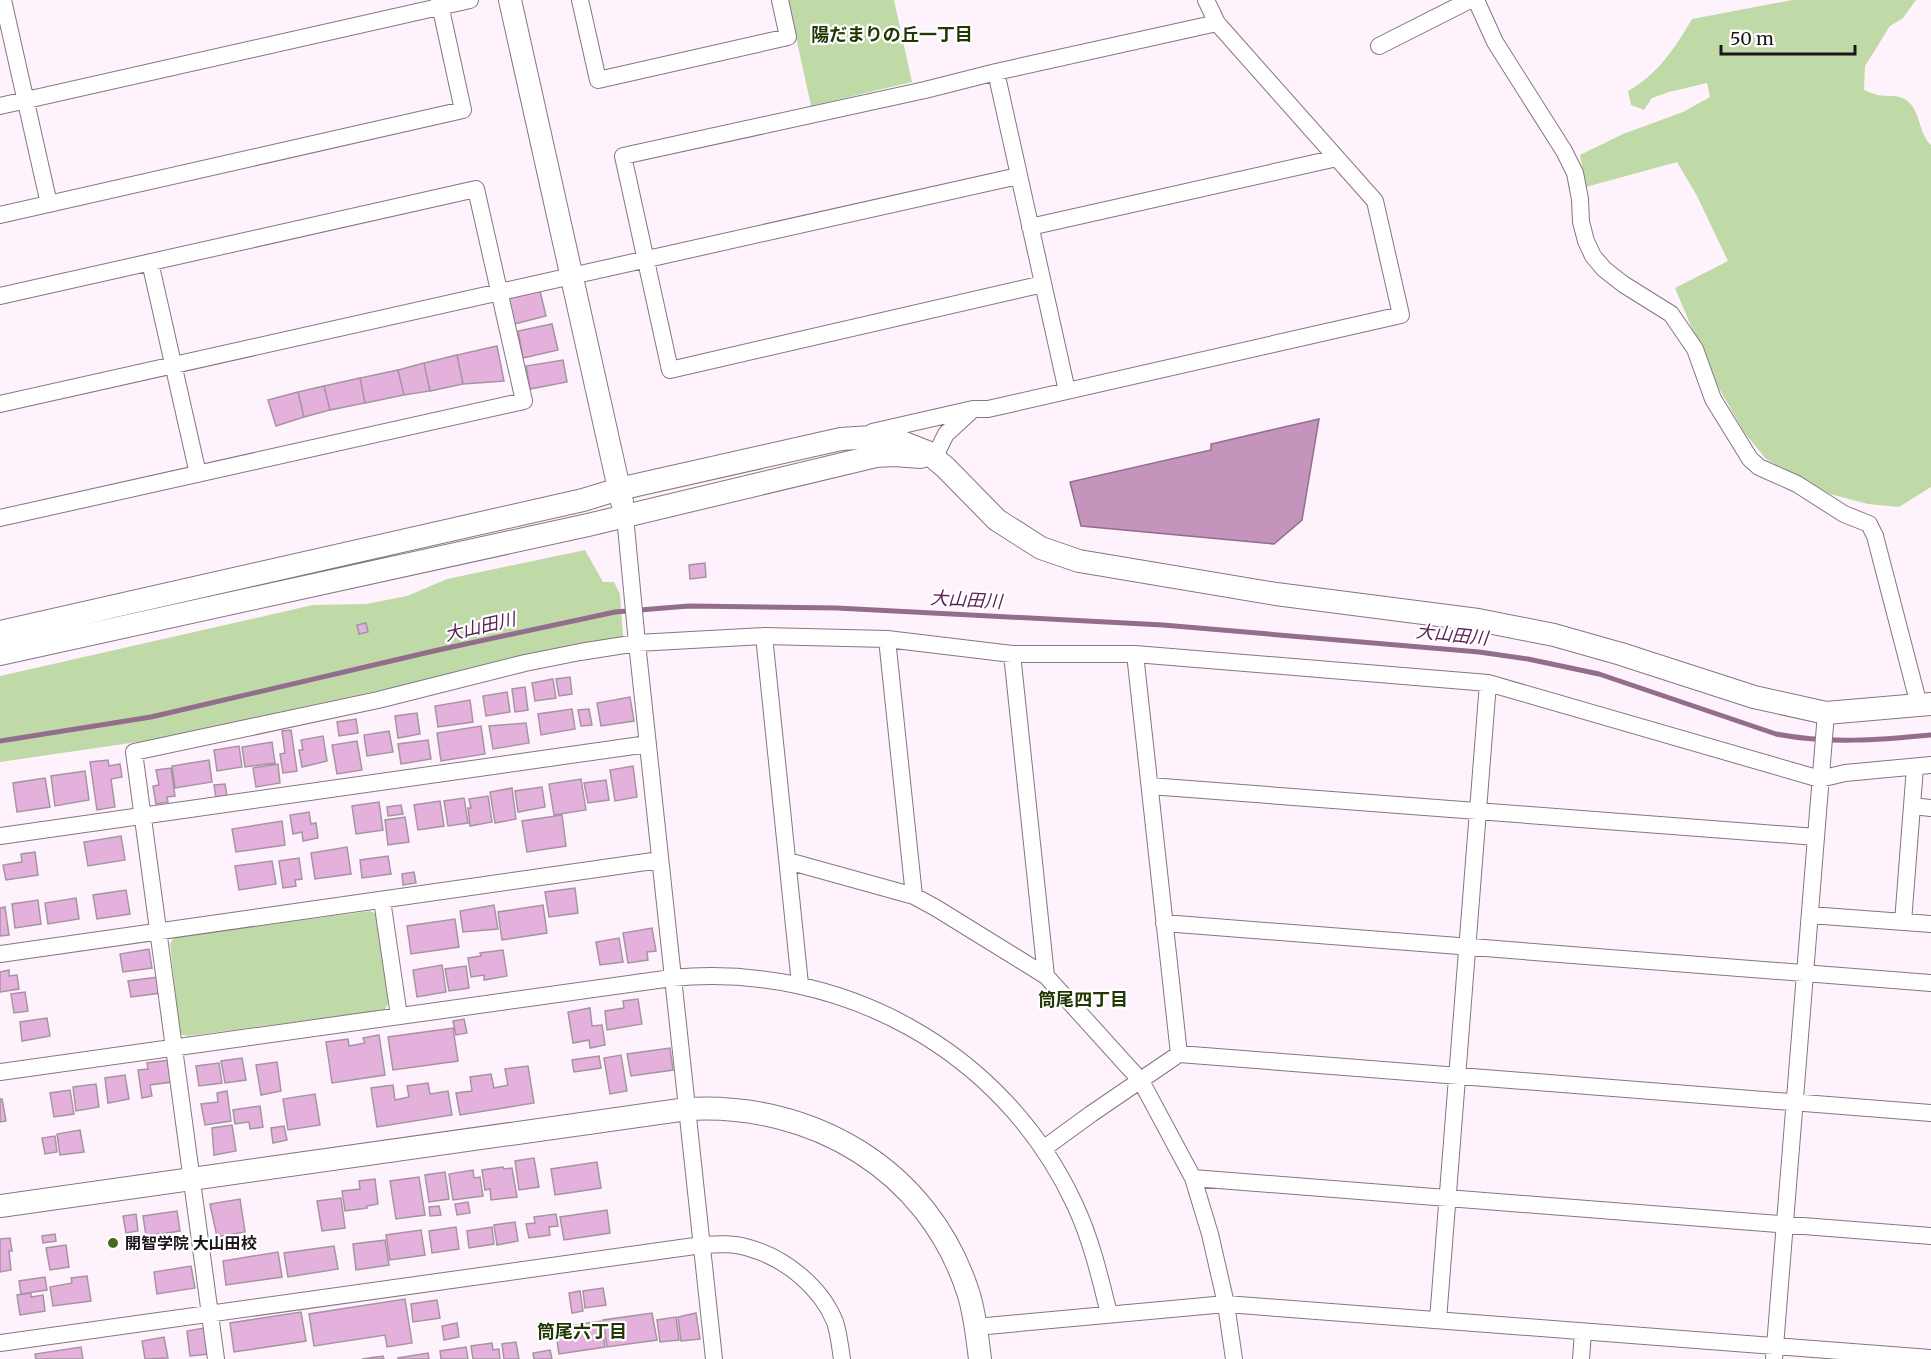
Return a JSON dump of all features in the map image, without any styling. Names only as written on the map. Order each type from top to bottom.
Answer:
[{"type":"street","points":[[3,0],[49,204]]},
{"type":"street","points":[[0,106],[439,3],[470,0]]},
{"type":"street","points":[[510,0],[625,516],[714,1359]]},
{"type":"street","points":[[580,0],[598,80],[788,37],[780,0]]},
{"type":"street","points":[[0,632],[583,501],[619,489],[973,409],[988,409],[1401,315],[1375,201],[1217,22],[1206,0]]},
{"type":"street","points":[[1379,46],[1470,0]]},
{"type":"street","points":[[841,439],[872,437],[894,439],[927,452],[997,519],[1021,537],[1041,548],[1079,561],[1276,594],[1478,620],[1554,635],[1754,697],[1826,713],[1925,705],[1875,536],[1869,524],[1844,514],[1797,484],[1759,467],[1750,459],[1713,399],[1695,349],[1671,314],[1623,284],[1604,269],[1593,256],[1581,222],[1580,199],[1575,173],[1564,150],[1495,42],[1476,0]]},
{"type":"street","points":[[0,214],[463,110],[439,3]]},
{"type":"street","points":[[1043,284],[670,370],[623,156],[925,90],[1217,22]]},
{"type":"street","points":[[996,72],[1067,391]]},
{"type":"street","points":[[1030,227],[1337,158]]},
{"type":"street","points":[[0,404],[1018,176]]},
{"type":"street","points":[[0,296],[476,189],[524,401],[0,518]]},
{"type":"street","points":[[150,262],[198,474]]},
{"type":"street","points":[[940,463],[946,434],[973,409]]},
{"type":"street","points":[[0,654],[625,516],[876,456],[894,455],[940,463]]},
{"type":"street","points":[[764,636],[800,984]]},
{"type":"street","points":[[216,1359],[134,752],[378,700],[536,661],[637,643],[764,636],[887,639],[1012,654],[1135,654],[1488,683],[1821,772],[1845,773],[1923,766],[1912,806],[1903,922]]},
{"type":"street","points":[[887,639],[914,896]]},
{"type":"street","points":[[1012,654],[1046,976]]},
{"type":"street","points":[[1135,654],[1179,1054]]},
{"type":"street","points":[[1438,1320],[1488,683]]},
{"type":"street","points":[[1774,1353],[1826,713]]},
{"type":"street","points":[[0,836],[648,744]]},
{"type":"street","points":[[1150,786],[1816,837]]},
{"type":"street","points":[[1912,806],[1931,808]]},
{"type":"street","points":[[0,954],[660,860]]},
{"type":"street","points":[[788,861],[914,896],[1046,976],[1141,1081],[1193,1178],[1210,1234],[1226,1304],[1234,1359]]},
{"type":"street","points":[[382,900],[399,1016]]},
{"type":"street","points":[[1810,915],[1931,924]]},
{"type":"street","points":[[1164,923],[1931,982]]},
{"type":"street","points":[[0,1072],[697,975],[741,976],[800,984],[876,1010],[938,1044],[974,1071],[999,1095],[1043,1149],[1062,1179],[1082,1222],[1099,1272],[1109,1314]]},
{"type":"street","points":[[1043,1149],[1091,1113],[1179,1054],[1931,1113]]},
{"type":"street","points":[[0,1206],[687,1109],[716,1107],[770,1115],[800,1123],[844,1141],[863,1153],[901,1185],[921,1206],[950,1250],[961,1273],[976,1327],[980,1359]]},
{"type":"street","points":[[1193,1178],[1931,1236]]},
{"type":"street","points":[[0,1343],[702,1245],[728,1244],[748,1247],[772,1258],[795,1272],[818,1294],[835,1322],[842,1359]]},
{"type":"street","points":[[976,1327],[1226,1304],[1583,1332],[1774,1353],[1931,1358]]},
{"type":"street","points":[[1581,1359],[1583,1332]]},
{"type":"green space","points":[[788,0],[894,0],[912,82],[811,106]]},
{"type":"green space","points":[[1792,0],[1916,0],[1903,18],[1890,26],[1865,66],[1864,90],[1878,95],[1903,98],[1911,104],[1931,145],[1931,487],[1899,507],[1868,504],[1830,494],[1766,459],[1744,432],[1712,376],[1675,288],[1728,261],[1697,196],[1677,162],[1586,187],[1580,155],[1623,134],[1683,112],[1710,97],[1707,83],[1652,98],[1644,110],[1631,105],[1628,91],[1648,77],[1665,60],[1692,19]]},
{"type":"green space","points":[[585,550],[603,582],[614,582],[620,594],[623,637],[158,739],[0,762],[0,676],[313,605],[366,604],[407,596],[447,579]]},
{"type":"green space","points":[[370,911],[377,914],[389,1001],[385,1010],[187,1036],[180,1034],[170,944],[174,937]]},
{"type":"shaded area","points":[[1319,419],[1302,520],[1274,544],[1081,526],[1070,482],[1211,450],[1211,444]]},
{"type":"building","points":[[540,291],[546,316],[514,324],[507,298]]},
{"type":"building","points":[[552,324],[558,350],[523,358],[518,331]]},
{"type":"building","points":[[497,346],[504,381],[463,384],[457,355]]},
{"type":"building","points":[[457,355],[463,384],[430,391],[424,363]]},
{"type":"building","points":[[563,360],[567,382],[530,389],[526,366]]},
{"type":"building","points":[[424,363],[430,391],[404,395],[398,370]]},
{"type":"building","points":[[398,370],[404,395],[365,403],[360,378]]},
{"type":"building","points":[[360,378],[365,403],[330,410],[324,386]]},
{"type":"building","points":[[324,386],[330,410],[304,417],[298,392]]},
{"type":"building","points":[[298,392],[304,417],[276,426],[268,400]]},
{"type":"building","points":[[705,563],[706,577],[690,579],[689,565]]},
{"type":"building","points":[[366,623],[368,632],[359,634],[357,625]]},
{"type":"building","points":[[570,677],[572,694],[559,696],[556,679]]},
{"type":"building","points":[[553,679],[556,698],[535,701],[532,683]]},
{"type":"building","points":[[525,687],[528,710],[515,712],[512,689]]},
{"type":"building","points":[[507,692],[510,712],[486,716],[483,696]]},
{"type":"building","points":[[630,697],[634,721],[601,726],[597,703]]},
{"type":"building","points":[[470,700],[473,722],[438,727],[435,706]]},
{"type":"building","points":[[572,709],[575,729],[541,735],[538,714]]},
{"type":"building","points":[[589,709],[592,725],[581,726],[578,710]]},
{"type":"building","points":[[417,713],[420,734],[398,738],[395,716]]},
{"type":"building","points":[[356,719],[358,733],[339,736],[337,722]]},
{"type":"building","points":[[526,723],[529,743],[493,749],[489,726]]},
{"type":"building","points":[[481,726],[485,754],[441,761],[437,733]]},
{"type":"building","points":[[291,730],[297,771],[283,773],[280,754],[285,753],[282,731]]},
{"type":"building","points":[[389,731],[393,752],[367,756],[364,735]]},
{"type":"building","points":[[323,736],[327,761],[302,767],[299,750],[303,750],[301,740]]},
{"type":"building","points":[[428,740],[431,759],[401,764],[398,744]]},
{"type":"building","points":[[357,741],[362,770],[337,774],[332,745]]},
{"type":"building","points":[[272,742],[275,763],[245,767],[242,747]]},
{"type":"building","points":[[239,746],[242,767],[217,771],[214,750]]},
{"type":"building","points":[[108,760],[109,766],[120,764],[122,777],[111,779],[115,807],[97,810],[90,762]]},
{"type":"building","points":[[209,760],[212,782],[175,788],[172,766]]},
{"type":"building","points":[[278,764],[280,783],[256,787],[253,768]]},
{"type":"building","points":[[633,766],[637,797],[615,801],[610,770]]},
{"type":"building","points":[[171,768],[175,796],[167,797],[168,802],[156,804],[153,786],[159,785],[156,770]]},
{"type":"building","points":[[85,771],[89,800],[55,806],[51,776]]},
{"type":"building","points":[[45,778],[50,807],[17,812],[13,783]]},
{"type":"building","points":[[581,779],[586,810],[554,815],[549,784]]},
{"type":"building","points":[[606,780],[609,800],[588,803],[584,783]]},
{"type":"building","points":[[225,784],[227,796],[216,798],[214,785]]},
{"type":"building","points":[[542,787],[545,807],[518,812],[515,791]]},
{"type":"building","points":[[512,788],[516,819],[495,823],[490,792]]},
{"type":"building","points":[[488,796],[492,822],[470,826],[469,799]]},
{"type":"building","points":[[464,798],[468,823],[448,826],[444,801]]},
{"type":"building","points":[[440,801],[444,826],[418,830],[414,805]]},
{"type":"building","points":[[379,802],[383,830],[356,834],[352,806]]},
{"type":"building","points":[[401,805],[403,814],[388,816],[387,807]]},
{"type":"building","points":[[309,812],[311,824],[316,823],[318,838],[303,841],[302,832],[293,834],[290,815]]},
{"type":"building","points":[[562,815],[566,846],[527,852],[522,821]]},
{"type":"building","points":[[405,817],[409,842],[388,845],[385,820]]},
{"type":"building","points":[[282,821],[285,845],[236,852],[232,829]]},
{"type":"building","points":[[121,836],[125,860],[88,866],[84,842]]},
{"type":"building","points":[[347,847],[351,874],[315,879],[311,853]]},
{"type":"building","points":[[35,852],[38,875],[6,880],[3,865],[22,862],[21,854]]},
{"type":"building","points":[[388,856],[391,874],[362,878],[360,860]]},
{"type":"building","points":[[299,858],[302,879],[295,880],[296,886],[283,888],[279,861]]},
{"type":"building","points":[[272,861],[276,884],[239,890],[235,866]]},
{"type":"building","points":[[414,872],[416,883],[403,885],[402,874]]},
{"type":"building","points":[[575,888],[578,913],[549,917],[545,892]]},
{"type":"building","points":[[126,890],[130,914],[97,919],[93,895]]},
{"type":"building","points":[[76,898],[79,919],[48,924],[45,903]]},
{"type":"building","points":[[38,900],[41,924],[15,928],[12,904]]},
{"type":"building","points":[[494,905],[498,929],[463,932],[460,911]]},
{"type":"building","points":[[543,905],[547,933],[502,940],[498,912]]},
{"type":"building","points":[[5,907],[9,935],[0,936],[0,908]]},
{"type":"building","points":[[455,919],[459,947],[411,954],[407,926]]},
{"type":"building","points":[[652,928],[656,951],[647,952],[648,960],[628,963],[623,933]]},
{"type":"building","points":[[619,938],[623,962],[600,965],[596,942]]},
{"type":"building","points":[[149,949],[152,968],[123,972],[120,954]]},
{"type":"building","points":[[503,950],[507,976],[484,980],[484,975],[471,977],[468,958],[481,956],[480,953]]},
{"type":"building","points":[[442,965],[446,992],[417,997],[413,970]]},
{"type":"building","points":[[466,966],[469,988],[449,991],[445,969]]},
{"type":"building","points":[[9,970],[9,976],[17,975],[19,989],[0,992],[0,972]]},
{"type":"building","points":[[158,977],[161,993],[131,997],[128,981]]},
{"type":"building","points":[[25,992],[28,1011],[14,1013],[11,994]]},
{"type":"building","points":[[638,999],[642,1024],[607,1030],[605,1011],[624,1008],[623,1001]]},
{"type":"building","points":[[590,1008],[592,1026],[602,1025],[605,1045],[590,1048],[589,1040],[573,1043],[568,1012]]},
{"type":"building","points":[[47,1018],[50,1036],[22,1041],[20,1022]]},
{"type":"building","points":[[464,1019],[467,1033],[456,1035],[453,1021]]},
{"type":"building","points":[[453,1028],[458,1061],[393,1070],[388,1037]]},
{"type":"building","points":[[379,1035],[385,1075],[332,1083],[326,1042],[348,1039],[349,1046],[365,1043],[363,1038]]},
{"type":"building","points":[[670,1048],[673,1070],[631,1076],[627,1054]]},
{"type":"building","points":[[621,1055],[627,1091],[610,1094],[604,1058]]},
{"type":"building","points":[[599,1056],[601,1068],[574,1072],[572,1060]]},
{"type":"building","points":[[242,1058],[246,1080],[225,1083],[221,1061]]},
{"type":"building","points":[[169,1060],[172,1082],[150,1085],[152,1096],[142,1098],[138,1070],[148,1069],[147,1063]]},
{"type":"building","points":[[277,1062],[281,1091],[261,1095],[256,1065]]},
{"type":"building","points":[[219,1063],[222,1083],[199,1086],[196,1066]]},
{"type":"building","points":[[528,1066],[534,1103],[460,1115],[456,1093],[472,1091],[470,1077],[491,1074],[494,1088],[508,1085],[505,1069]]},
{"type":"building","points":[[125,1075],[129,1099],[108,1103],[105,1078]]},
{"type":"building","points":[[428,1083],[430,1094],[448,1091],[452,1115],[377,1127],[371,1088],[393,1085],[395,1100],[409,1097],[407,1086]]},
{"type":"building","points":[[96,1084],[99,1107],[76,1111],[73,1087]]},
{"type":"building","points":[[70,1090],[74,1114],[54,1117],[50,1093]]},
{"type":"building","points":[[227,1091],[231,1121],[205,1125],[201,1104],[218,1102],[217,1093]]},
{"type":"building","points":[[315,1094],[320,1125],[288,1130],[283,1099]]},
{"type":"building","points":[[0,1099],[2,1099],[6,1121],[0,1122]]},
{"type":"building","points":[[260,1106],[263,1127],[250,1129],[249,1122],[235,1124],[233,1110]]},
{"type":"building","points":[[232,1125],[236,1151],[214,1155],[212,1128]]},
{"type":"building","points":[[284,1126],[287,1140],[273,1143],[271,1128]]},
{"type":"building","points":[[80,1130],[84,1152],[60,1155],[57,1134]]},
{"type":"building","points":[[55,1136],[57,1152],[45,1154],[42,1138]]},
{"type":"building","points":[[534,1158],[539,1187],[519,1190],[515,1161]]},
{"type":"building","points":[[597,1162],[601,1188],[555,1195],[551,1169]]},
{"type":"building","points":[[503,1167],[504,1169],[512,1168],[517,1197],[491,1200],[490,1189],[485,1190],[482,1170]]},
{"type":"building","points":[[473,1170],[474,1178],[480,1177],[483,1196],[453,1200],[449,1174]]},
{"type":"building","points":[[445,1172],[449,1199],[429,1202],[425,1175]]},
{"type":"building","points":[[419,1177],[425,1215],[396,1219],[390,1181]]},
{"type":"building","points":[[375,1179],[378,1204],[345,1211],[342,1191],[360,1189],[359,1181]]},
{"type":"building","points":[[341,1198],[345,1228],[322,1231],[317,1201]]},
{"type":"building","points":[[240,1199],[245,1232],[217,1237],[210,1204]]},
{"type":"building","points":[[468,1202],[470,1213],[457,1215],[455,1204]]},
{"type":"building","points":[[439,1206],[441,1215],[430,1216],[429,1207]]},
{"type":"building","points":[[607,1210],[610,1233],[564,1240],[560,1217]]},
{"type":"building","points":[[177,1211],[180,1231],[146,1236],[143,1216]]},
{"type":"building","points":[[136,1214],[138,1231],[126,1233],[123,1216]]},
{"type":"building","points":[[556,1214],[558,1226],[549,1227],[550,1235],[529,1238],[526,1224],[535,1223],[534,1217]]},
{"type":"building","points":[[515,1222],[518,1241],[497,1245],[494,1225]]},
{"type":"building","points":[[456,1227],[459,1249],[432,1253],[429,1231]]},
{"type":"building","points":[[492,1227],[494,1244],[469,1248],[467,1231]]},
{"type":"building","points":[[421,1230],[425,1255],[390,1260],[386,1235]]},
{"type":"building","points":[[55,1234],[56,1241],[43,1243],[42,1236]]},
{"type":"building","points":[[10,1238],[11,1270],[0,1272],[0,1239]]},
{"type":"building","points":[[385,1240],[389,1265],[356,1270],[353,1244]]},
{"type":"building","points":[[66,1245],[69,1267],[50,1270],[46,1248]]},
{"type":"building","points":[[334,1246],[338,1269],[288,1277],[284,1253]]},
{"type":"building","points":[[278,1252],[282,1277],[226,1285],[223,1261]]},
{"type":"building","points":[[191,1266],[195,1288],[157,1294],[154,1272]]},
{"type":"building","points":[[87,1276],[91,1301],[53,1306],[50,1287],[72,1283],[71,1278]]},
{"type":"building","points":[[45,1277],[47,1290],[21,1294],[19,1281]]},
{"type":"building","points":[[603,1288],[606,1305],[585,1308],[583,1291]]},
{"type":"building","points":[[580,1291],[583,1311],[572,1313],[569,1293]]},
{"type":"building","points":[[31,1293],[31,1297],[43,1295],[45,1311],[20,1315],[17,1295]]},
{"type":"building","points":[[405,1299],[412,1343],[387,1347],[385,1335],[314,1346],[309,1314]]},
{"type":"building","points":[[437,1300],[440,1318],[413,1322],[411,1304]]},
{"type":"building","points":[[301,1312],[306,1341],[234,1352],[230,1323]]},
{"type":"building","points":[[652,1313],[657,1340],[607,1347],[603,1320]]},
{"type":"building","points":[[696,1313],[700,1339],[681,1341],[678,1317]]},
{"type":"building","points":[[676,1317],[679,1340],[660,1342],[657,1320]]},
{"type":"building","points":[[601,1321],[605,1347],[559,1354],[555,1328]]},
{"type":"building","points":[[457,1323],[459,1337],[444,1340],[442,1326]]},
{"type":"building","points":[[204,1328],[208,1354],[190,1356],[187,1331]]},
{"type":"building","points":[[164,1337],[168,1358],[145,1359],[142,1341]]},
{"type":"building","points":[[516,1342],[519,1359],[504,1359],[502,1344]]},
{"type":"building","points":[[492,1343],[493,1350],[499,1349],[500,1359],[473,1359],[471,1346]]},
{"type":"building","points":[[81,1347],[83,1359],[36,1359],[35,1354]]},
{"type":"building","points":[[466,1347],[468,1359],[441,1359],[440,1351]]},
{"type":"building","points":[[550,1350],[552,1359],[534,1359],[533,1353]]},
{"type":"building","points":[[428,1353],[429,1359],[398,1359],[398,1358]]},
{"type":"building","points":[[383,1356],[384,1359],[362,1359]]},
{"type":"waterway","name":"大山田川","points":[[0,741],[151,717],[438,650],[615,612],[689,606],[837,608],[1163,625],[1479,652],[1528,659],[1599,674],[1776,734],[1834,740],[1873,740],[1931,735]]},
{"type":"place","name":"開智学院 大山田校","points":[[113,1243]]},
{"type":"district","name":"陽だまりの丘一丁目","points":[[892,35]]},
{"type":"district","name":"筒尾四丁目","points":[[1083,1000]]},
{"type":"district","name":"筒尾六丁目","points":[[582,1332]]}]
